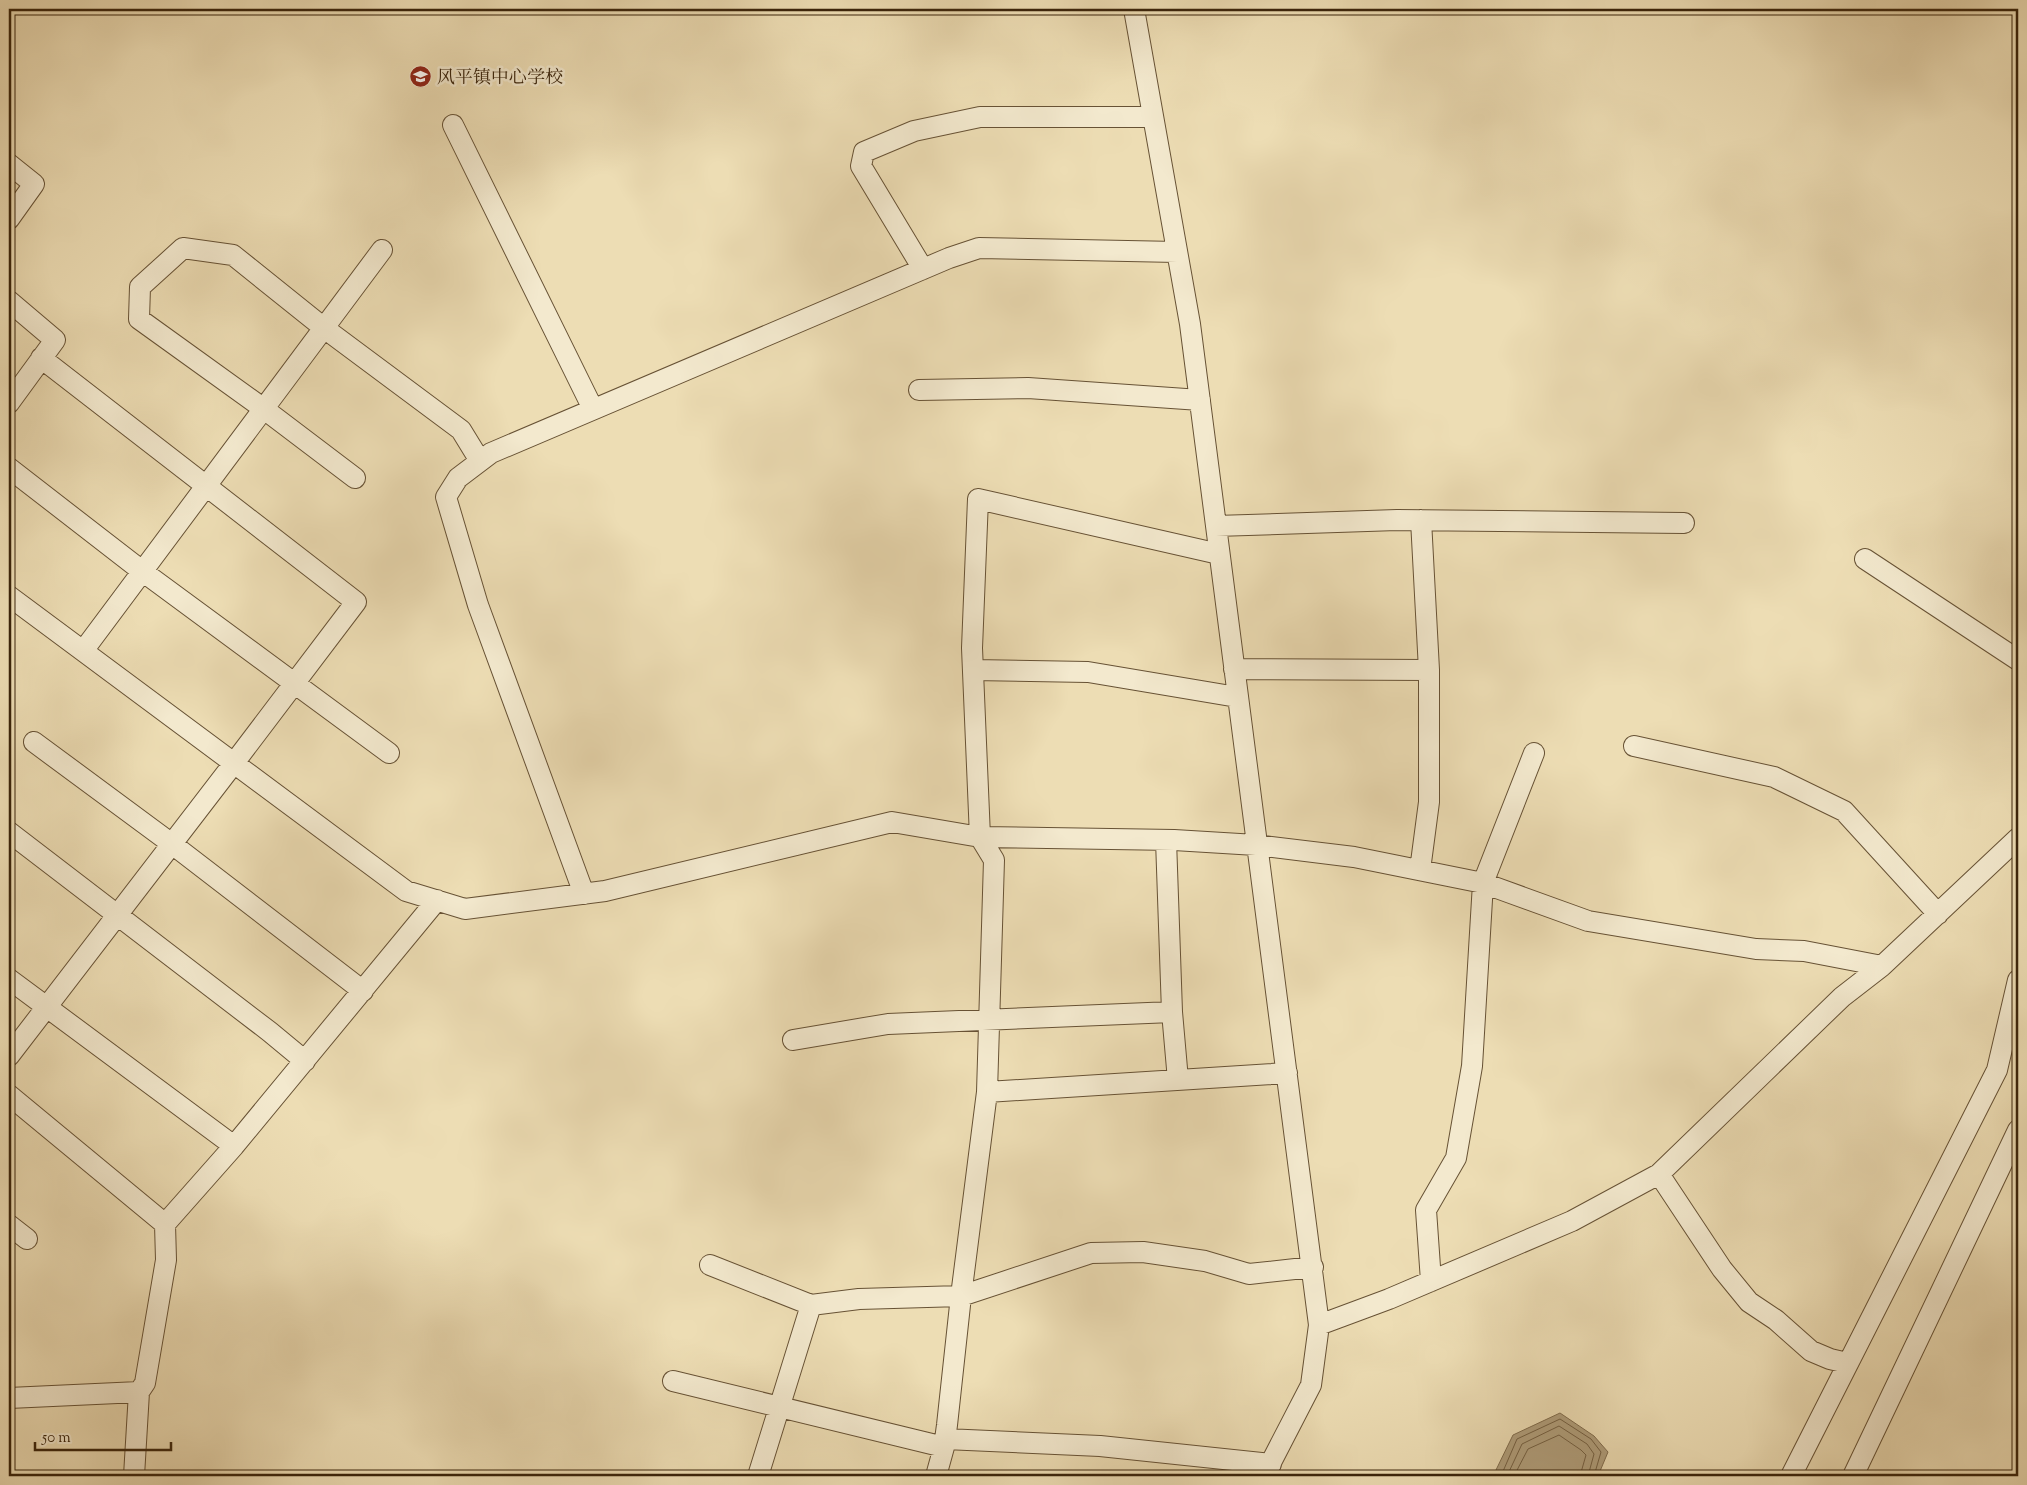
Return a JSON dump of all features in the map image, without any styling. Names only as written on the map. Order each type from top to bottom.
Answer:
[{"type":"street","points":[[673,1381],[780,1407],[945,1443],[1100,1446],[1268,1470],[1311,1385],[1319,1325],[1313,1268],[1256,845],[1190,324],[1134,9]]},
{"type":"street","points":[[923,269],[861,166],[864,152],[914,131],[980,116],[1153,117]]},
{"type":"street","points":[[453,125],[593,409]]},
{"type":"street","points":[[9,164],[34,184],[9,219]]},
{"type":"street","points":[[355,478],[264,409],[138,319],[140,286],[183,248],[233,255],[324,328],[461,430],[480,461]]},
{"type":"street","points":[[584,894],[478,605],[446,497],[458,478],[491,453],[949,258],[979,248],[1177,252]]},
{"type":"street","points":[[83,650],[382,250]]},
{"type":"street","points":[[9,301],[55,340],[9,404]]},
{"type":"street","points":[[9,1056],[118,916],[356,602],[41,358]]},
{"type":"street","points":[[919,390],[1028,388],[1200,400]]},
{"type":"street","points":[[9,468],[142,571],[389,753]]},
{"type":"street","points":[[936,1476],[945,1443],[961,1296],[988,1092],[994,860],[980,837],[972,648],[978,499],[1219,554]]},
{"type":"street","points":[[1216,526],[1421,520],[1684,523]]},
{"type":"street","points":[[1420,870],[1429,802],[1429,670],[1421,520]]},
{"type":"street","points":[[1865,559],[2018,660]]},
{"type":"street","points":[[9,596],[406,891],[465,910],[605,891],[892,822],[980,837],[1166,840],[1256,845],[1354,857],[1483,883],[1588,921],[1756,949],[1804,951],[1882,966]]},
{"type":"street","points":[[1234,669],[1429,670]]},
{"type":"street","points":[[973,670],[1088,672],[1237,697]]},
{"type":"street","points":[[34,742],[172,844],[363,991]]},
{"type":"street","points":[[1634,746],[1774,776],[1844,811],[1938,914]]},
{"type":"street","points":[[1431,1281],[1426,1210],[1456,1158],[1472,1066],[1483,883],[1534,753]]},
{"type":"street","points":[[9,832],[305,1061]]},
{"type":"street","points":[[994,860],[1027,838]]},
{"type":"street","points":[[1319,1325],[1431,1281],[1572,1221],[1658,1174],[1842,997],[1882,966],[2018,838]]},
{"type":"street","points":[[1166,840],[1172,1012],[1178,1080]]},
{"type":"street","points":[[134,1476],[139,1392],[145,1383],[166,1260],[165,1224],[234,1146],[437,900]]},
{"type":"street","points":[[9,979],[234,1146]]},
{"type":"street","points":[[1791,1476],[1997,1070],[2018,980]]},
{"type":"street","points":[[793,1040],[888,1024],[1172,1012]]},
{"type":"street","points":[[988,1092],[1287,1073]]},
{"type":"street","points":[[9,1095],[165,1224]]},
{"type":"street","points":[[1853,1476],[2018,1130]]},
{"type":"street","points":[[1658,1174],[1722,1269],[1749,1302],[1776,1320],[1811,1351],[1830,1359],[1847,1363]]},
{"type":"street","points":[[9,1224],[27,1239]]},
{"type":"street","points":[[710,1265],[811,1305],[859,1299],[961,1296],[1091,1254],[1143,1252],[1205,1261],[1249,1274],[1313,1268]]},
{"type":"street","points":[[758,1476],[811,1305]]},
{"type":"street","points":[[9,1398],[139,1392]]},
{"type":"water","points":[[1560,1413],[1594,1436],[1608,1452],[1598,1476],[1496,1476],[1495,1472],[1513,1435]]},
{"type":"place","name":"风平镇中心学校","points":[[421,77]]}]
